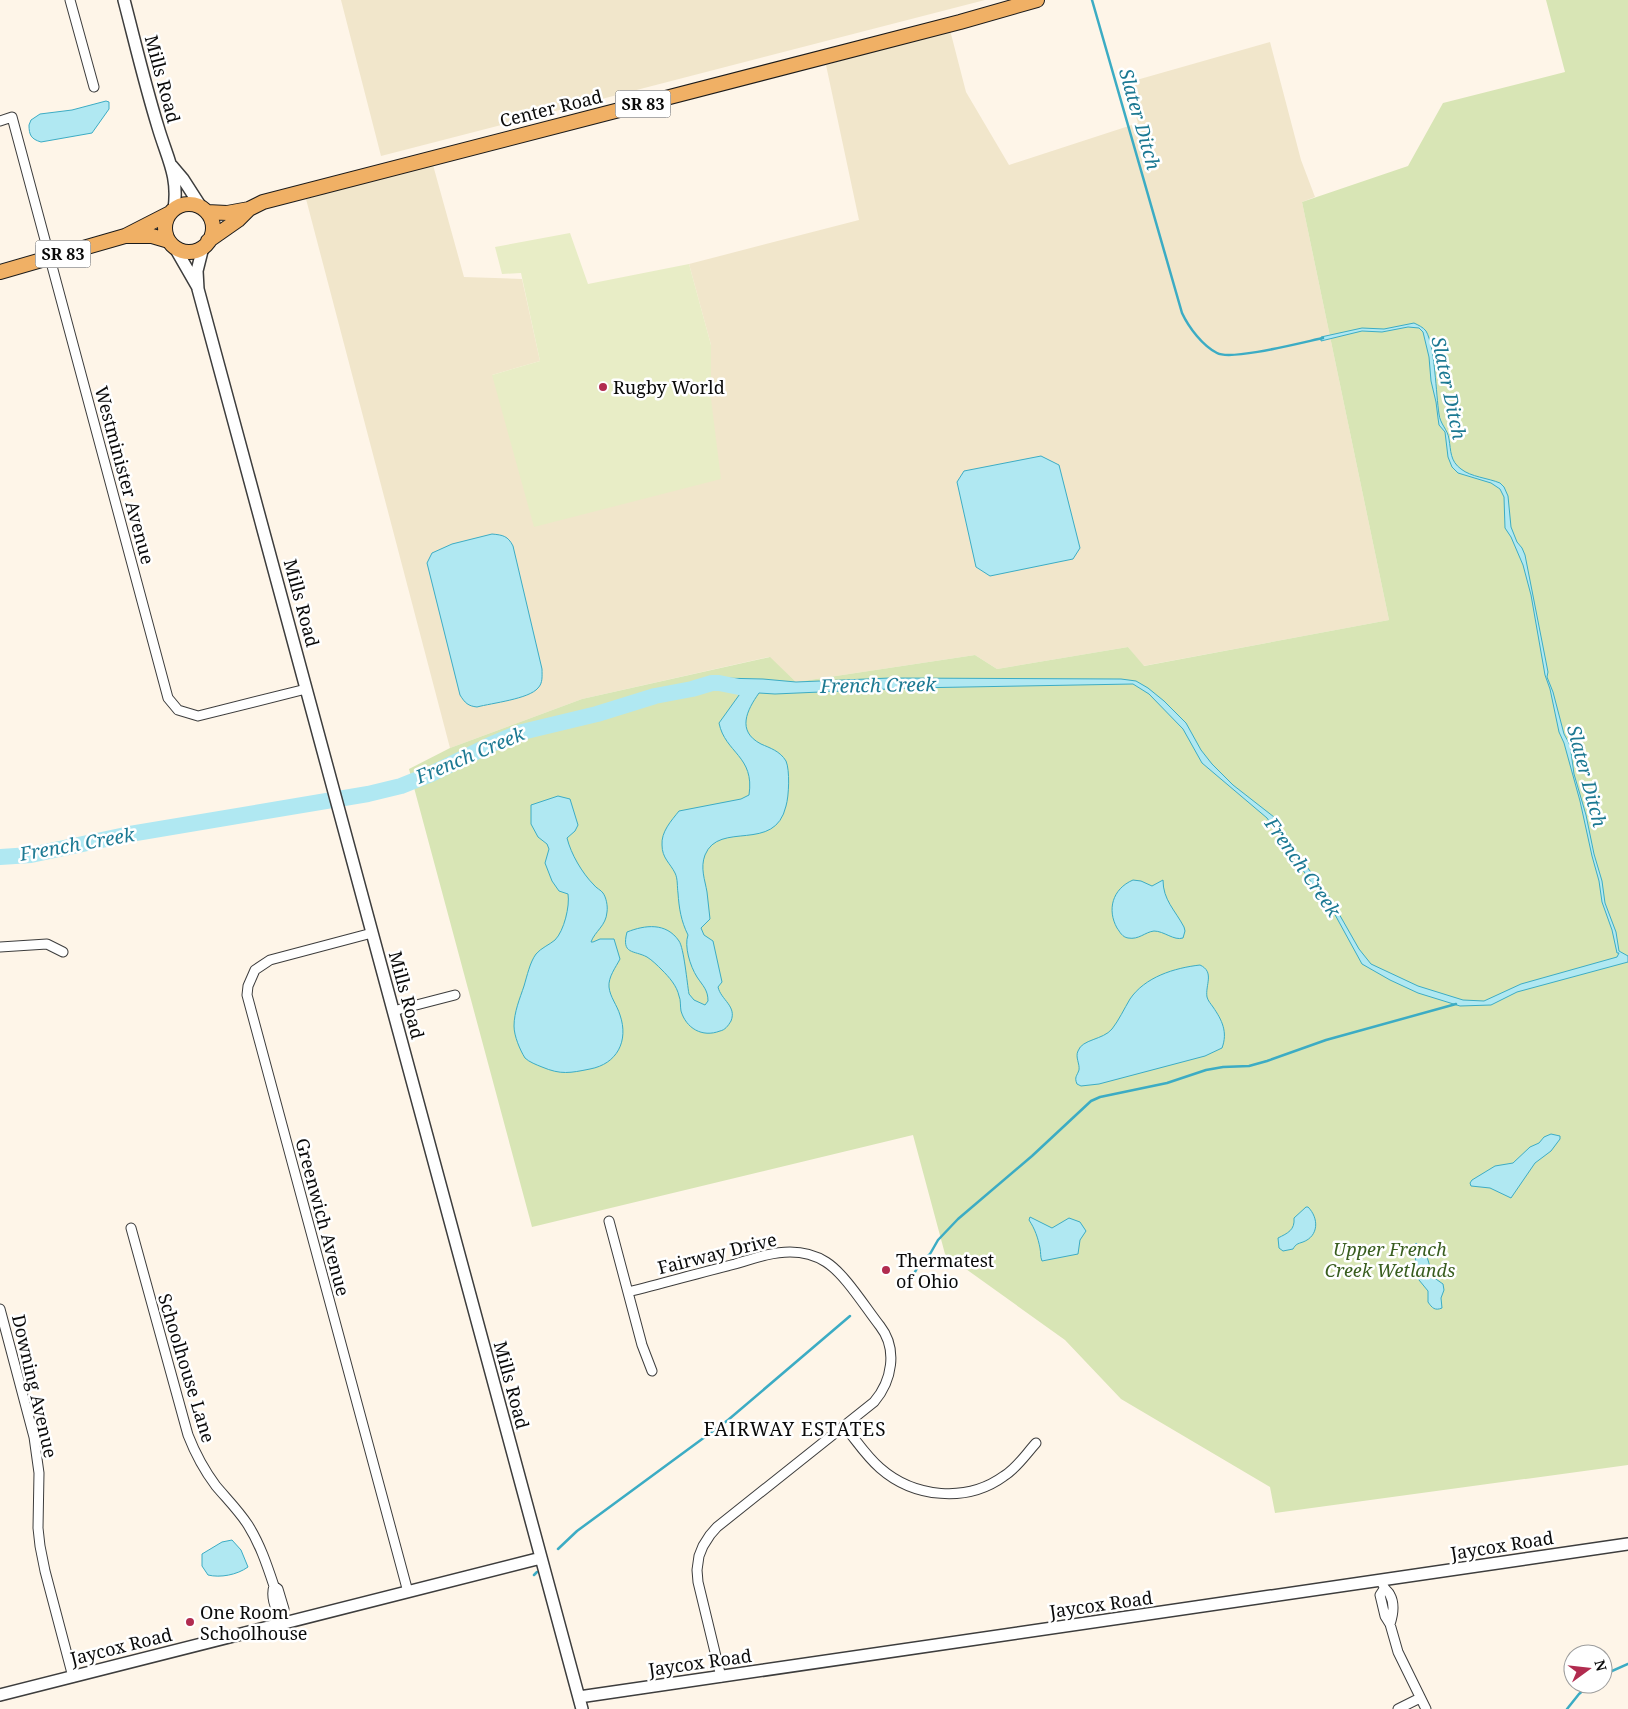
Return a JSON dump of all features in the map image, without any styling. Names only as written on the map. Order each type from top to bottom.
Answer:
[{"type":"main road","name":"Center Road","points":[[204,210],[227,214],[249,209],[263,202],[960,22],[1037,0]]},
{"type":"main road","points":[[187,204],[204,210],[211,219],[213,226],[206,244],[189,252],[172,244],[165,228],[172,211],[187,204]]},
{"type":"main road","name":"Center Road","points":[[206,244],[238,220],[249,209]]},
{"type":"main road","name":"SR 83","points":[[0,272],[125,236],[172,211]]},
{"type":"main road","name":"SR 83","points":[[125,236],[152,236],[172,244]]},
{"type":"street","points":[[70,0],[94,87]]},
{"type":"street","name":"Mills Road","points":[[124,0],[158,128],[172,166],[175,192],[172,211]]},
{"type":"street","name":"Westminister Avenue","points":[[0,121],[12,117],[168,698],[178,710],[198,716],[306,689]]},
{"type":"street","name":"Mills Road","points":[[172,166],[204,210]]},
{"type":"street","name":"Mills Road","points":[[172,244],[198,289]]},
{"type":"street","name":"Mills Road","points":[[206,244],[197,271],[198,289],[582,1709]]},
{"type":"street","name":"Greenwich Avenue","points":[[372,933],[270,960],[255,970],[248,986],[247,995],[408,1592]]},
{"type":"street","points":[[0,947],[47,944],[63,952]]},
{"type":"street","points":[[393,1011],[455,995]]},
{"type":"street","points":[[609,1221],[642,1345],[652,1370]]},
{"type":"street","name":"Schoolhouse Lane","points":[[131,1228],[191,1444],[211,1478],[253,1534],[264,1556],[274,1586],[272,1592],[277,1611],[282,1619]]},
{"type":"street","name":"Fairway Drive","points":[[628,1292],[783,1252],[802,1252],[827,1263],[841,1276],[883,1330],[890,1354],[890,1372],[884,1388],[874,1402],[717,1527],[703,1546],[698,1562],[698,1582],[721,1677]]},
{"type":"street","name":"Downing Avenue","points":[[0,1309],[34,1437],[39,1473],[38,1528],[40,1546],[72,1677]]},
{"type":"street","points":[[845,1427],[875,1463],[893,1478],[918,1489],[944,1494],[975,1490],[997,1481],[1016,1466],[1036,1443]]},
{"type":"street","name":"Jaycox Road","points":[[579,1697],[1383,1585],[1628,1544]]},
{"type":"street","name":"Jaycox Road","points":[[0,1695],[282,1619],[408,1592],[541,1558]]},
{"type":"street","points":[[1383,1585],[1380,1596],[1384,1616],[1390,1624],[1398,1652],[1426,1709]]},
{"type":"street","points":[[1398,1709],[1420,1698]]},
{"type":"shaded area","points":[[341,0],[985,0],[381,156]]},
{"type":"shaded area","points":[[950,30],[966,92],[1009,165],[1138,123],[1126,83],[1270,42],[1301,160],[1315,197],[1302,202],[1389,620],[1143,666],[1128,647],[997,669],[975,655],[796,682],[769,657],[582,699],[450,748],[306,199],[433,165],[464,277],[522,279],[540,361],[492,375],[711,399],[711,345],[689,264],[859,220],[826,65]]},
{"type":"green space","name":"Upper French Creek Wetlands","points":[[1546,0],[1628,0],[1628,1465],[1275,1513],[1270,1487],[1121,1399],[1065,1340],[945,1254],[913,1135],[532,1227],[409,769],[450,748],[582,699],[770,657],[796,682],[975,655],[997,669],[1128,647],[1144,666],[1389,620],[1302,202],[1408,166],[1443,103],[1565,72]]},
{"type":"green space","name":"Rugby World","points":[[570,233],[588,284],[689,264],[711,345],[711,399],[721,479],[534,527],[492,375],[540,361],[521,273],[502,274],[495,247]]},
{"type":"water","points":[[106,101],[109,102],[109,109],[92,133],[41,142],[30,134],[29,125],[31,120],[40,114],[72,110]]},
{"type":"water","points":[[1414,323],[1426,331],[1429,338],[1440,418],[1448,436],[1455,463],[1470,474],[1500,483],[1508,496],[1511,527],[1525,555],[1548,672],[1547,677],[1564,734],[1570,745],[1574,774],[1602,881],[1605,903],[1616,932],[1619,951],[1628,956],[1628,962],[1517,992],[1491,1005],[1460,1006],[1418,993],[1390,980],[1362,964],[1333,911],[1267,818],[1202,763],[1183,729],[1149,694],[1133,684],[759,693],[748,713],[746,727],[753,739],[778,752],[786,761],[789,777],[787,802],[780,820],[771,829],[759,833],[722,839],[712,845],[705,855],[703,869],[710,919],[701,928],[704,935],[713,941],[722,982],[718,987],[732,1011],[732,1016],[726,1028],[713,1033],[701,1032],[691,1027],[683,1017],[678,992],[672,982],[649,958],[630,951],[626,945],[626,939],[627,932],[648,927],[662,928],[674,935],[681,945],[689,994],[694,1000],[705,1005],[708,1001],[707,994],[694,972],[687,950],[688,935],[679,904],[677,878],[663,853],[662,840],[667,827],[679,811],[741,799],[749,795],[750,782],[748,772],[744,763],[722,733],[719,723],[742,691],[718,688],[720,678],[796,682],[890,678],[1121,679],[1136,681],[1164,701],[1186,723],[1201,750],[1233,785],[1274,817],[1293,848],[1330,898],[1359,949],[1371,964],[1418,986],[1463,1000],[1484,1001],[1521,984],[1617,957],[1619,953],[1617,953],[1612,930],[1602,902],[1599,881],[1580,801],[1564,743],[1559,732],[1550,689],[1545,675],[1531,595],[1523,565],[1505,528],[1504,497],[1500,489],[1491,483],[1458,473],[1452,467],[1448,457],[1445,432],[1439,425],[1431,381],[1429,357],[1423,332],[1419,328],[1408,327],[1382,332],[1362,331],[1321,341],[1321,337],[1362,328],[1384,329]]},
{"type":"water","points":[[1041,456],[1059,465],[1080,548],[1073,559],[990,576],[976,567],[957,482],[964,471]]},
{"type":"water","points":[[492,534],[505,537],[513,546],[542,669],[542,679],[538,688],[527,695],[477,707],[467,704],[460,695],[427,563],[432,553],[452,544]]},
{"type":"water","points":[[558,796],[570,799],[578,825],[575,831],[567,838],[574,857],[585,875],[602,892],[606,899],[606,917],[603,925],[591,942],[600,939],[614,939],[620,959],[611,976],[609,987],[620,1015],[623,1034],[622,1042],[614,1057],[607,1062],[577,1072],[549,1070],[529,1061],[521,1051],[514,1026],[518,1005],[532,961],[538,952],[558,936],[564,925],[567,911],[568,894],[559,891],[552,881],[545,863],[549,849],[547,844],[538,837],[531,824],[531,805]]},
{"type":"water","points":[[1133,880],[1152,886],[1163,880],[1167,899],[1184,927],[1183,938],[1180,939],[1154,931],[1132,938],[1121,934],[1112,914],[1113,901],[1120,889]]},
{"type":"water","points":[[1200,965],[1205,968],[1208,975],[1207,998],[1223,1026],[1224,1042],[1222,1048],[1205,1056],[1099,1084],[1081,1086],[1077,1084],[1076,1078],[1079,1068],[1077,1053],[1080,1047],[1108,1033],[1112,1029],[1136,991],[1152,979],[1170,971]]},
{"type":"water","points":[[1551,1134],[1560,1136],[1560,1139],[1551,1151],[1535,1163],[1511,1198],[1490,1188],[1471,1186],[1472,1180],[1495,1166],[1513,1163],[1530,1147]]},
{"type":"water","points":[[1306,1207],[1312,1211],[1314,1216],[1315,1231],[1312,1236],[1297,1244],[1293,1249],[1283,1251],[1279,1248],[1278,1238],[1290,1231],[1294,1218]]},
{"type":"water","points":[[1030,1217],[1052,1228],[1069,1218],[1080,1222],[1086,1231],[1080,1240],[1078,1254],[1042,1261],[1035,1230],[1029,1220]]},
{"type":"water","points":[[1416,1243],[1426,1254],[1433,1277],[1443,1284],[1442,1308],[1440,1309],[1434,1308],[1428,1302],[1428,1291],[1419,1280],[1416,1269]]},
{"type":"water","points":[[232,1540],[241,1550],[248,1567],[228,1575],[208,1575],[202,1566],[202,1554],[222,1542]]},
{"type":"waterway","name":"Slater Ditch","points":[[1092,0],[1182,313],[1188,325],[1207,346],[1217,353],[1225,355],[1252,353],[1323,338]]},
{"type":"waterway","name":"French Creek","points":[[0,857],[31,855],[130,834],[368,794],[401,786],[431,774],[518,733],[597,714],[655,696],[712,683],[739,687]]},
{"type":"waterway","points":[[912,1277],[919,1265],[930,1254],[938,1240],[958,1219],[1032,1156],[1091,1101],[1100,1097],[1167,1083],[1206,1070],[1249,1066],[1326,1040],[1456,1004]]},
{"type":"waterway","points":[[558,1549],[577,1531],[728,1420],[850,1316]]},
{"type":"waterway","points":[[534,1575],[537,1572]]},
{"type":"waterway","name":"French Creek","points":[[1613,1671],[1628,1664]]},
{"type":"waterway","name":"French Creek","points":[[1567,1709],[1579,1694]]},
{"type":"place","name":"Rugby World","points":[[603,387]]},
{"type":"place","name":"Thermatest of Ohio","points":[[886,1270]]},
{"type":"place","name":"One Room Schoolhouse","points":[[190,1622]]},
{"type":"district","name":"FAIRWAY ESTATES","points":[[795,1429]]}]
